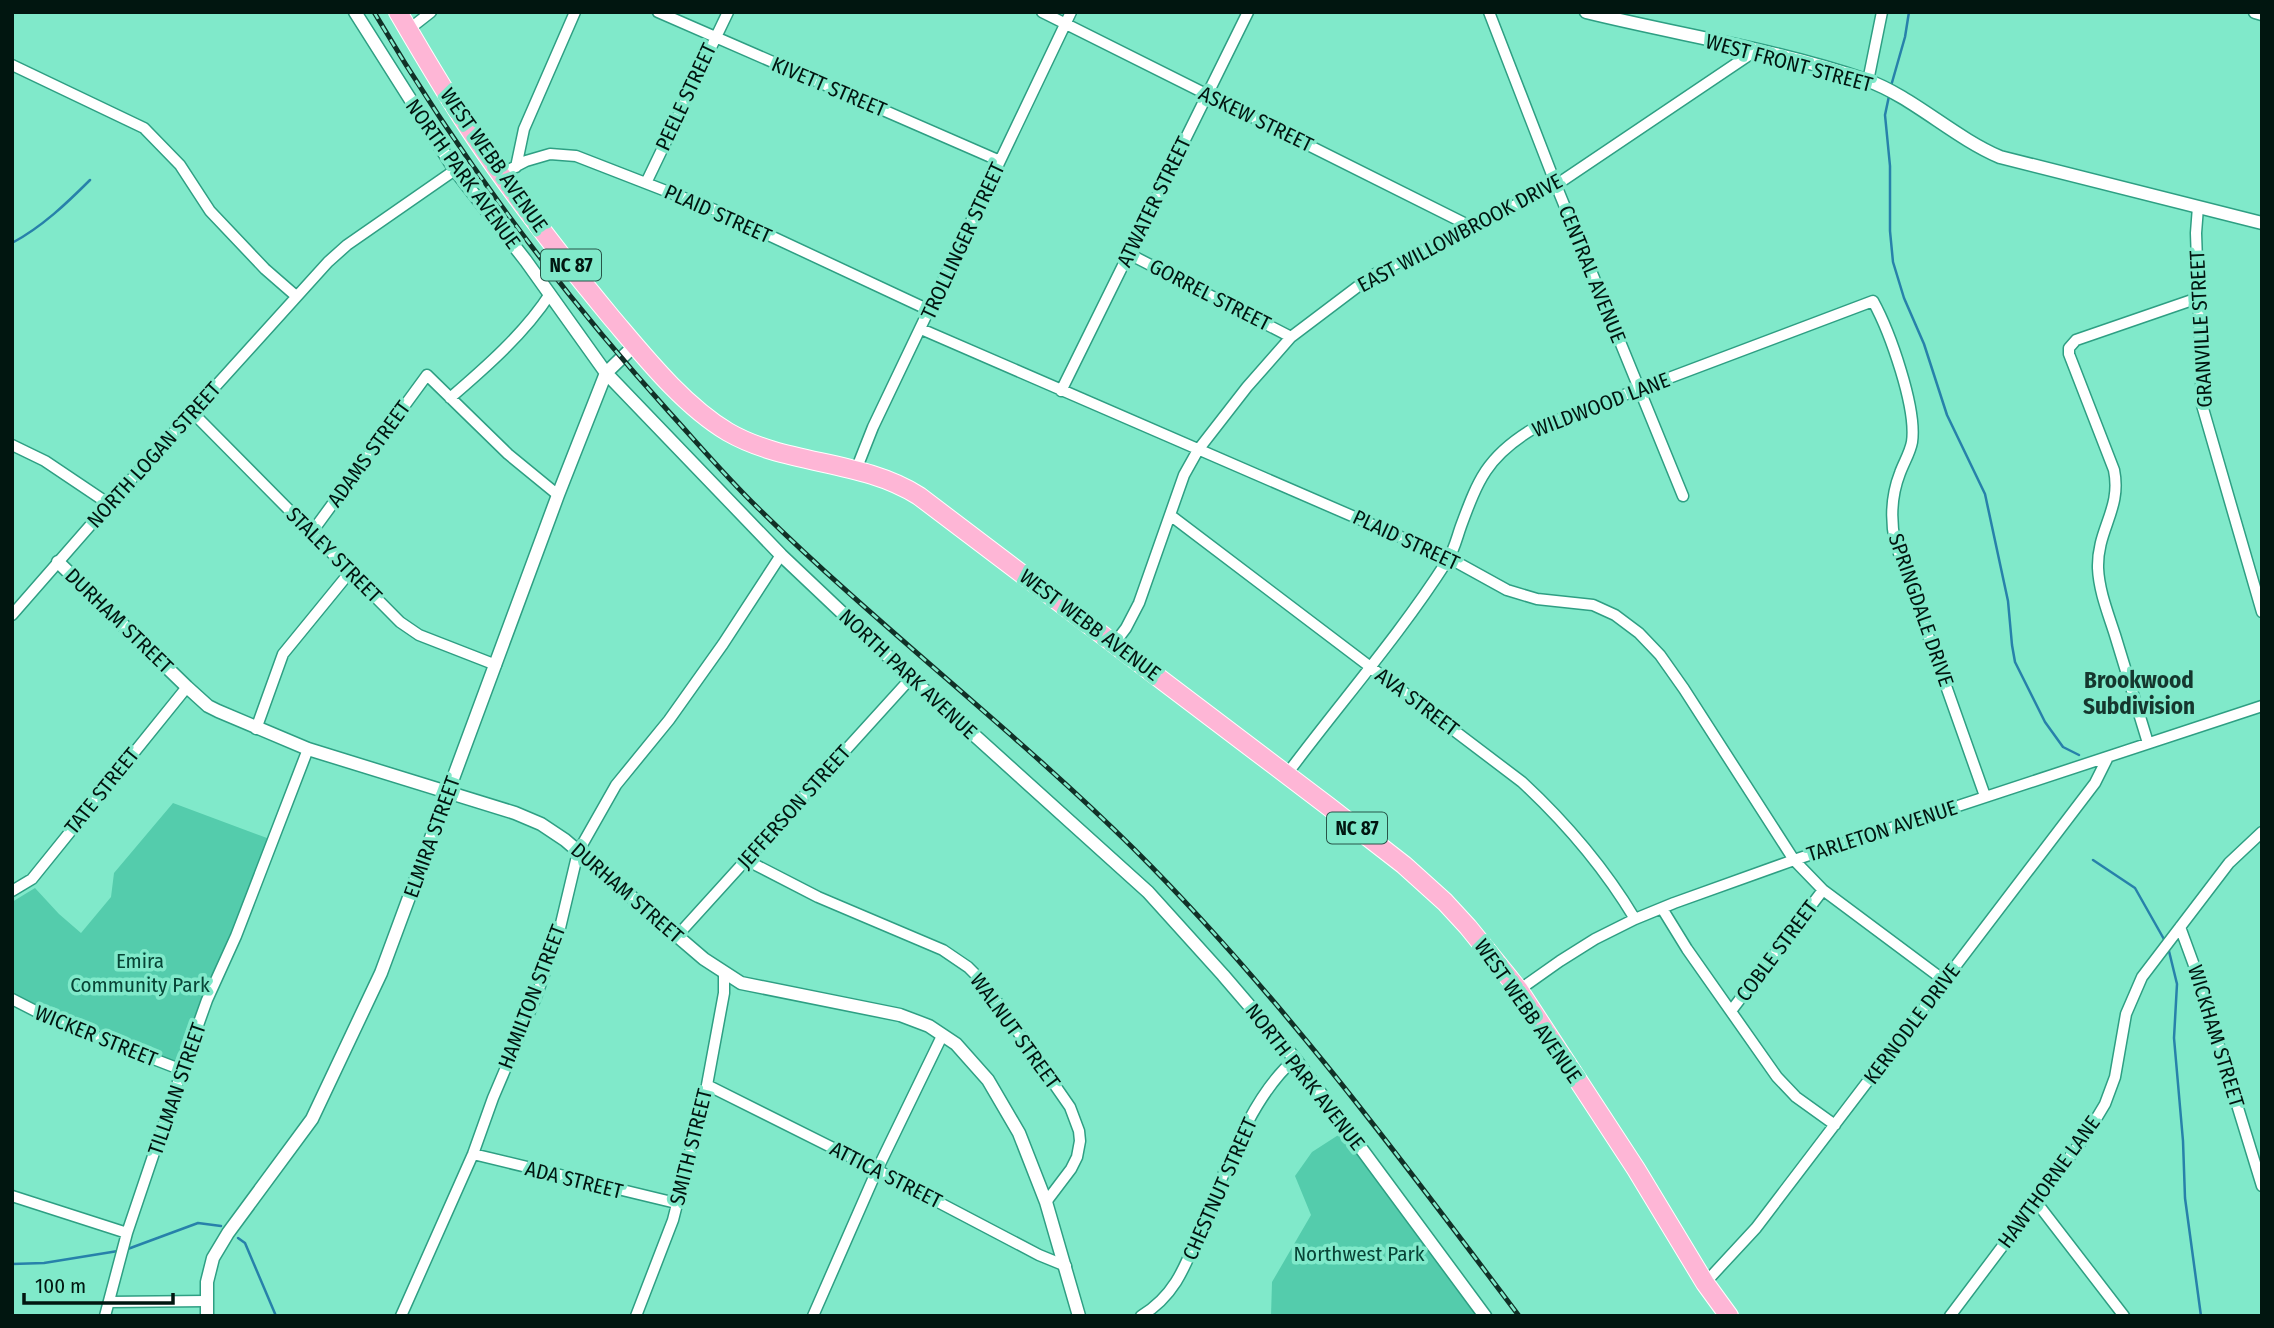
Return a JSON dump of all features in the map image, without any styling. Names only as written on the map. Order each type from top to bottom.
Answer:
[{"type":"highway","name":"WEST WEBB AVENUE","points":[[398,12],[433,72],[635,345],[691,404],[730,433],[780,452],[890,480],[919,496],[1287,774],[1431,888],[1468,927],[1519,990],[1636,1169],[1705,1283],[1729,1316]]},
{"type":"street","name":"NORTH PARK AVENUE","points":[[355,12],[456,170],[606,373],[781,555],[911,678],[1148,892],[1295,1059],[1485,1316]]},
{"type":"street","points":[[408,30],[431,12]]},
{"type":"street","points":[[508,170],[523,129],[575,12]]},
{"type":"street","name":"KIVETT STREET","points":[[658,12],[1000,161]]},
{"type":"street","name":"PEELE STREET","points":[[646,183],[728,12]]},
{"type":"street","name":"ASKEW STREET","points":[[1042,12],[1469,226]]},
{"type":"street","name":"TROLLINGER STREET","points":[[856,470],[873,427],[1071,12]]},
{"type":"street","name":"ATWATER STREET","points":[[1060,391],[1248,12]]},
{"type":"street","name":"CENTRAL AVENUE","points":[[1489,12],[1556,185],[1683,496]]},
{"type":"street","name":"WEST FRONT STREET","points":[[1586,12],[1755,51],[1874,83],[1964,139],[2000,157],[2262,223]]},
{"type":"street","points":[[1874,83],[1882,12]]},
{"type":"street","points":[[2255,12],[2262,14]]},
{"type":"street","name":"EAST WILLOWBROOK DRIVE","points":[[1114,644],[1139,603],[1184,475],[1198,450],[1247,387],[1291,337],[1373,275],[1556,185],[1755,51]]},
{"type":"street","points":[[12,65],[144,128],[180,165],[209,211],[265,269],[296,296]]},
{"type":"street","name":"PLAID STREET","points":[[508,170],[550,153],[563,153],[715,210],[929,310]]},
{"type":"street","name":"NORTH LOGAN STREET","points":[[12,615],[296,296],[347,245],[456,170]]},
{"type":"street","name":"GRANVILLE STREET","points":[[2198,207],[2196,233],[2202,405],[2262,612]]},
{"type":"street","name":"GORREL STREET","points":[[1129,254],[1291,337]]},
{"type":"street","points":[[550,294],[538,312],[450,398],[523,468],[558,495]]},
{"type":"street","points":[[2148,743],[2099,583],[2098,555],[2101,538],[2115,503],[2117,483],[2069,348],[2076,340],[2198,298]]},
{"type":"street","name":"WILDWOOD LANE","points":[[1287,774],[1449,558],[1478,483],[1501,452],[1531,430],[1873,302]]},
{"type":"street","name":"SPRINGDALE DRIVE","points":[[1873,302],[1904,381],[1912,415],[1912,442],[1892,505],[1895,542],[1985,796]]},
{"type":"street","name":"PLAID STREET","points":[[921,329],[1449,558],[1507,590],[1536,599],[1593,605],[1615,615],[1639,633],[1660,655],[1794,860],[1823,890],[1945,981]]},
{"type":"street","name":"ELMIRA STREET","points":[[207,1316],[207,1282],[213,1258],[228,1233],[312,1119],[382,973],[558,495],[606,373],[635,345]]},
{"type":"street","name":"ADAMS STREET","points":[[312,532],[427,375],[450,398]]},
{"type":"street","name":"STALEY STREET","points":[[193,412],[408,628],[419,635],[496,665]]},
{"type":"street","points":[[12,445],[45,461],[109,504]]},
{"type":"street","name":"AVA STREET","points":[[1170,515],[1522,782],[1567,828],[1625,902],[1635,919]]},
{"type":"street","name":"HAMILTON STREET","points":[[401,1316],[473,1154],[493,1098],[536,998],[559,932],[578,852],[616,785],[669,720],[781,555]]},
{"type":"street","name":"DURHAM STREET","points":[[58,562],[208,706],[256,729],[308,749],[515,813],[541,824],[724,974],[741,983],[900,1015],[929,1026],[942,1035],[968,1057],[999,1097],[1026,1149],[1066,1266],[1079,1316]]},
{"type":"street","points":[[256,729],[283,654],[350,572]]},
{"type":"street","name":"JEFFERSON STREET","points":[[677,936],[911,678]]},
{"type":"street","name":"TATE STREET","points":[[12,891],[32,879],[187,687]]},
{"type":"street","name":"TARLETON AVENUE","points":[[1519,990],[1595,939],[1674,903],[1985,796],[2262,706]]},
{"type":"street","name":"TILLMAN STREET","points":[[105,1316],[127,1233],[207,1000],[241,923],[308,749]]},
{"type":"street","name":"KERNODLE DRIVE","points":[[1705,1283],[1741,1247],[1835,1125],[2095,783],[2108,757]]},
{"type":"street","name":"HAWTHORNE LANE","points":[[1950,1316],[2037,1203],[2087,1134],[2105,1104],[2115,1077],[2126,1014],[2135,991],[2150,966],[2229,863],[2262,832]]},
{"type":"street","name":"WALNUT STREET","points":[[746,860],[818,897],[943,950],[968,967],[984,983],[1070,1107],[1079,1131],[1077,1157],[1045,1202]]},
{"type":"street","name":"COBLE STREET","points":[[1731,1011],[1823,890]]},
{"type":"street","points":[[1663,910],[1777,1077],[1796,1097],[1835,1125]]},
{"type":"street","name":"WICKHAM STREET","points":[[2180,927],[2262,1186]]},
{"type":"street","name":"SMITH STREET","points":[[636,1316],[666,1243],[707,1085],[724,993],[724,974]]},
{"type":"street","name":"WICKER STREET","points":[[12,999],[53,1020],[182,1070]]},
{"type":"street","points":[[813,1316],[877,1170],[942,1035]]},
{"type":"street","name":"CHESTNUT STREET","points":[[1141,1316],[1156,1305],[1179,1280],[1250,1121],[1271,1085],[1295,1059]]},
{"type":"street","name":"ATTICA STREET","points":[[707,1085],[1039,1255],[1066,1266]]},
{"type":"street","name":"ADA STREET","points":[[473,1154],[676,1203]]},
{"type":"street","points":[[12,1196],[127,1233]]},
{"type":"street","points":[[2037,1203],[2124,1316]]},
{"type":"street","points":[[109,1302],[206,1301]]},
{"type":"green space","name":"Emira Community Park","points":[[173,803],[267,838],[269,843],[183,1058],[174,1063],[51,1014],[12,993],[12,902],[35,888],[81,933],[111,897],[114,873]]},
{"type":"green space","name":"Northwest Park","points":[[1343,1132],[1482,1316],[1271,1316],[1272,1282],[1311,1215],[1295,1176],[1312,1152]]},
{"type":"waterway","points":[[1891,86],[1909,12]]},
{"type":"waterway","points":[[1889,96],[1885,115],[1890,166],[1893,262],[1947,415],[1985,494],[2008,601],[2015,662],[2045,722],[2063,747],[2079,755]]},
{"type":"waterway","points":[[12,243],[44,222],[90,180]]},
{"type":"waterway","points":[[2093,860],[2135,888],[2165,941]]},
{"type":"waterway","points":[[2168,947],[2177,984],[2174,1038],[2185,1198],[2201,1316]]},
{"type":"waterway","points":[[125,1250],[198,1223],[221,1226]]},
{"type":"waterway","points":[[238,1238],[245,1243],[276,1316]]},
{"type":"waterway","points":[[12,1264],[44,1263],[118,1251]]},
{"type":"railway","points":[[374,12],[475,169],[550,270],[629,366],[759,509],[852,596],[1089,806],[1188,904],[1335,1076],[1519,1316]]},
{"type":"district","name":"Brookwood Subdivision","points":[[2139,693]]}]
